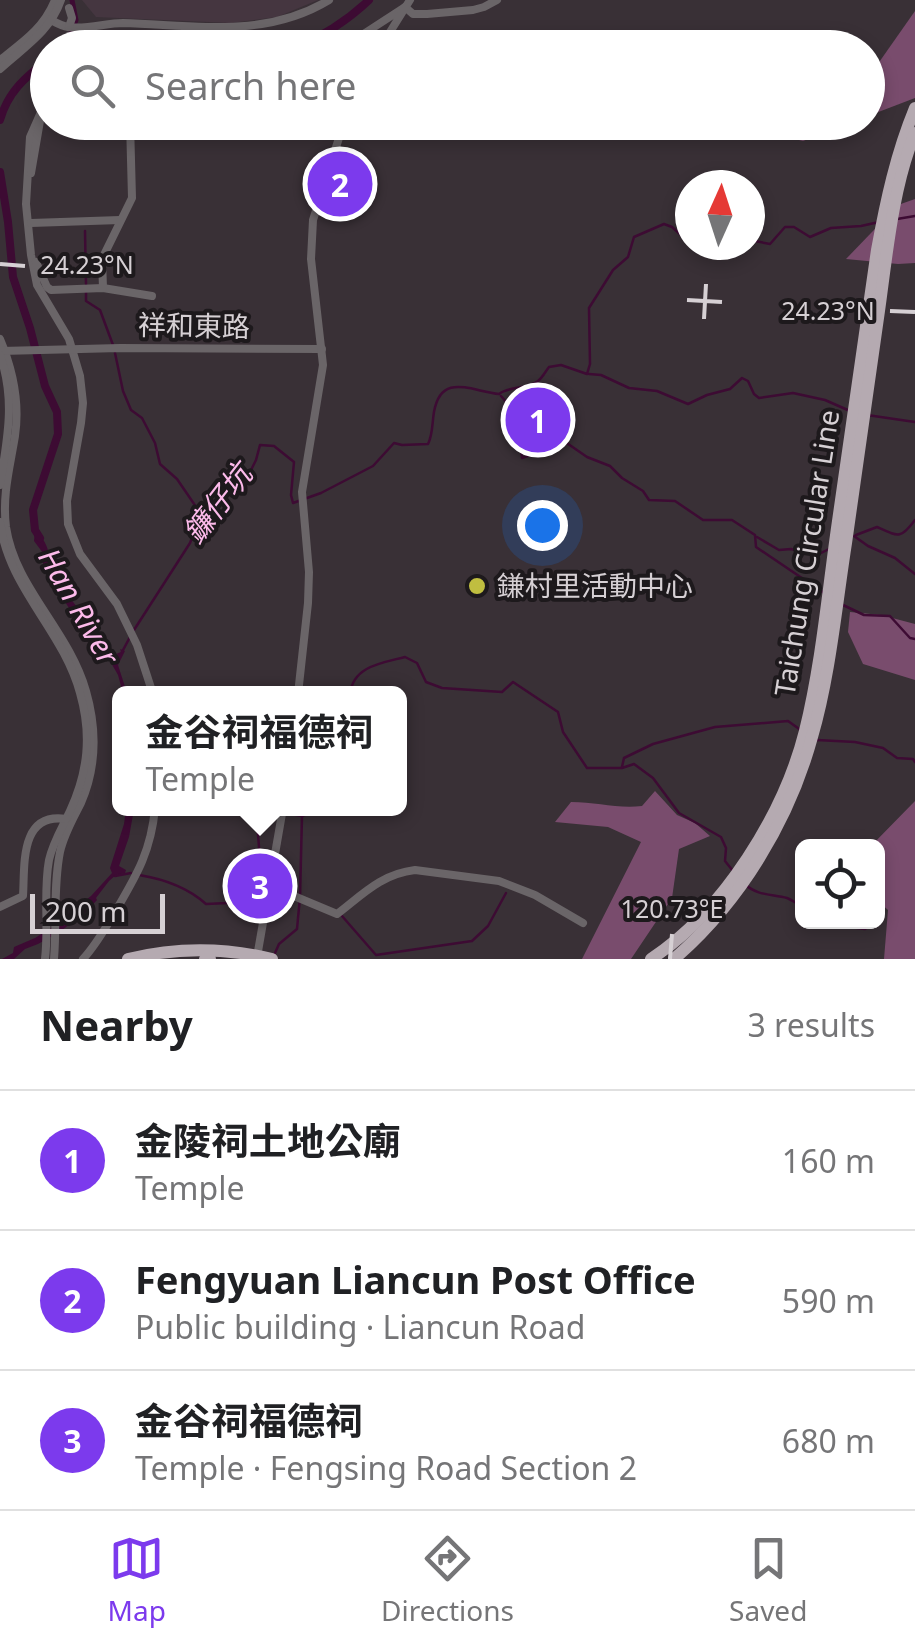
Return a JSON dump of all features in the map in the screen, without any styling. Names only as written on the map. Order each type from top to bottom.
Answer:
[{"type":"highway","name":"Taichung Circular Line","points":[[674,959],[724,910],[808,736],[888,220],[902,140],[915,108]]},
{"type":"highway","name":"Taichung Circular Line","points":[[888,220],[915,133]]},
{"type":"highway","name":"Taichung Circular Line","points":[[651,959],[694,926],[742,874]]},
{"type":"highway","points":[[128,959],[165,950],[209,949],[272,959]]},
{"type":"street","points":[[42,30],[58,0]]},
{"type":"street","points":[[50,19],[72,27],[112,23],[202,28],[254,26],[310,12],[330,0]]},
{"type":"street","points":[[407,3],[414,14],[427,14],[484,8],[497,0]]},
{"type":"street","points":[[368,30],[407,3]]},
{"type":"street","points":[[391,30],[407,3]]},
{"type":"street","points":[[69,8],[72,27]]},
{"type":"street","points":[[38,30],[50,19]]},
{"type":"street","points":[[0,60],[30,38]]},
{"type":"street","points":[[0,68],[30,43]]},
{"type":"street","points":[[30,137],[27,228],[37,286],[70,349],[82,403],[79,446],[67,501],[68,524],[80,554],[117,604],[137,645],[150,686]]},
{"type":"street","points":[[36,140],[31,223],[35,258],[47,287],[56,292],[103,288],[152,296]]},
{"type":"street","points":[[103,288],[102,260],[132,198],[130,140]]},
{"type":"street","points":[[299,686],[308,603],[302,492],[322,384],[311,259],[313,220],[338,140]]},
{"type":"street","points":[[31,223],[120,220]]},
{"type":"street","points":[[0,339],[12,373],[16,402],[15,435],[4,497],[8,538],[26,582],[73,656],[93,725],[91,772],[54,842],[48,866],[45,959]]},
{"type":"street","name":"祥和東路","points":[[4,352],[322,350]]},
{"type":"street","points":[[0,486],[10,408],[4,352]]},
{"type":"street","points":[[0,522],[14,572],[63,649],[84,706],[86,764],[57,872],[54,959]]},
{"type":"street","points":[[83,959],[142,868],[154,816]]},
{"type":"street","points":[[256,959],[282,816]]},
{"type":"street","points":[[0,907],[23,896],[26,846],[31,833],[46,820],[68,821]]},
{"type":"street","points":[[270,886],[336,914],[380,880],[415,870],[490,879],[535,895],[584,923]]},
{"type":"shaded area","points":[[82,0],[318,0],[277,17],[231,23],[96,17]]},
{"type":"shaded area","points":[[915,11],[915,98],[885,109],[885,54]]},
{"type":"shaded area","points":[[915,199],[915,263],[846,259],[898,205]]},
{"type":"shaded area","points":[[35,530],[45,542],[55,573],[71,600],[106,640],[114,656],[120,649],[125,651],[118,665],[125,686],[121,686],[106,654],[78,622],[49,577],[43,553],[34,541]]},
{"type":"shaded area","points":[[850,612],[915,624],[915,680],[863,664],[848,632]]},
{"type":"shaded area","points":[[655,791],[677,815],[710,836],[679,849],[672,898],[631,959],[582,959],[641,842],[608,827],[555,822],[571,802],[642,806]]},
{"type":"shaded area","points":[[915,801],[915,959],[884,959],[888,910],[885,839],[878,839]]},
{"type":"shaded area","points":[[125,816],[133,816],[119,866],[125,873],[109,881],[85,913],[58,933],[25,949],[14,959],[2,959],[13,953],[14,947],[68,917],[112,873],[110,868]]},
{"type":"waterway","points":[[72,0],[76,20],[72,30]]},
{"type":"waterway","name":"Han River","points":[[329,30],[369,0]]},
{"type":"waterway","name":"Han River","points":[[0,120],[8,101],[30,75]]},
{"type":"waterway","name":"Han River","points":[[0,172],[13,277],[45,386],[57,412],[58,434],[33,510],[40,538]]},
{"type":"waterway","name":"鐮仔坑","points":[[897,219],[915,216]]},
{"type":"waterway","name":"鐮仔坑","points":[[765,243],[770,244],[785,227],[794,227],[810,237],[831,228],[879,222]]},
{"type":"waterway","name":"鐮仔坑","points":[[134,630],[190,543],[198,522],[248,476],[260,445],[274,446],[294,462],[293,503],[373,466],[394,443],[428,444],[438,400],[450,388],[499,394],[534,384],[549,367],[561,365],[587,374],[589,308],[613,270],[628,257],[634,237],[664,224],[675,230]]},
{"type":"waterway","points":[[85,231],[86,284]]},
{"type":"waterway","points":[[86,292],[86,301],[100,310],[113,345]]},
{"type":"waterway","points":[[115,353],[131,410],[142,418],[160,464],[177,479],[203,517]]},
{"type":"waterway","points":[[589,374],[601,375],[629,388],[657,391],[688,404],[730,389],[742,378],[759,398],[793,393],[850,411]]},
{"type":"waterway","points":[[501,396],[518,415],[522,458],[533,454],[539,436],[561,439],[587,457],[610,466],[649,500],[675,501],[703,520],[732,520],[755,535],[756,547],[824,593]]},
{"type":"waterway","points":[[867,415],[915,422]]},
{"type":"waterway","points":[[856,535],[877,527],[899,534],[915,520]]},
{"type":"waterway","points":[[854,536],[895,558],[915,574]]},
{"type":"waterway","points":[[757,537],[779,550],[819,554],[829,549]]},
{"type":"waterway","points":[[843,605],[864,615],[890,616],[915,639]]},
{"type":"waterway","name":"鐮仔坑","points":[[122,652],[130,637]]},
{"type":"waterway","points":[[352,686],[363,672],[405,657],[417,663],[426,682],[442,688],[502,692],[513,682],[558,712],[563,732],[587,768],[634,764],[653,778],[679,813],[721,837],[726,848],[725,861],[733,871]]},
{"type":"waterway","points":[[622,767],[624,758],[653,744],[715,727],[788,721],[802,731]]},
{"type":"waterway","points":[[817,740],[883,748],[897,758],[915,762]]},
{"type":"waterway","points":[[139,875],[175,885],[206,904],[228,903],[258,875],[257,822],[264,816]]},
{"type":"waterway","points":[[275,953],[279,944],[297,929],[302,816]]},
{"type":"waterway","points":[[115,876],[131,873]]},
{"type":"waterway","points":[[745,884],[755,891],[795,902]]},
{"type":"waterway","points":[[241,893],[264,894]]},
{"type":"waterway","points":[[342,916],[376,955],[472,941],[488,926],[506,893]]},
{"type":"place","name":"Fengyuan Liancun Post Office","points":[[340,184]]},
{"type":"place","name":"金陵祠土地公廟","points":[[538,420]]},
{"type":"place","name":"鎌村里活動中心","points":[[477,586]]},
{"type":"place","name":"金谷祠福德祠","points":[[260,886]]}]
